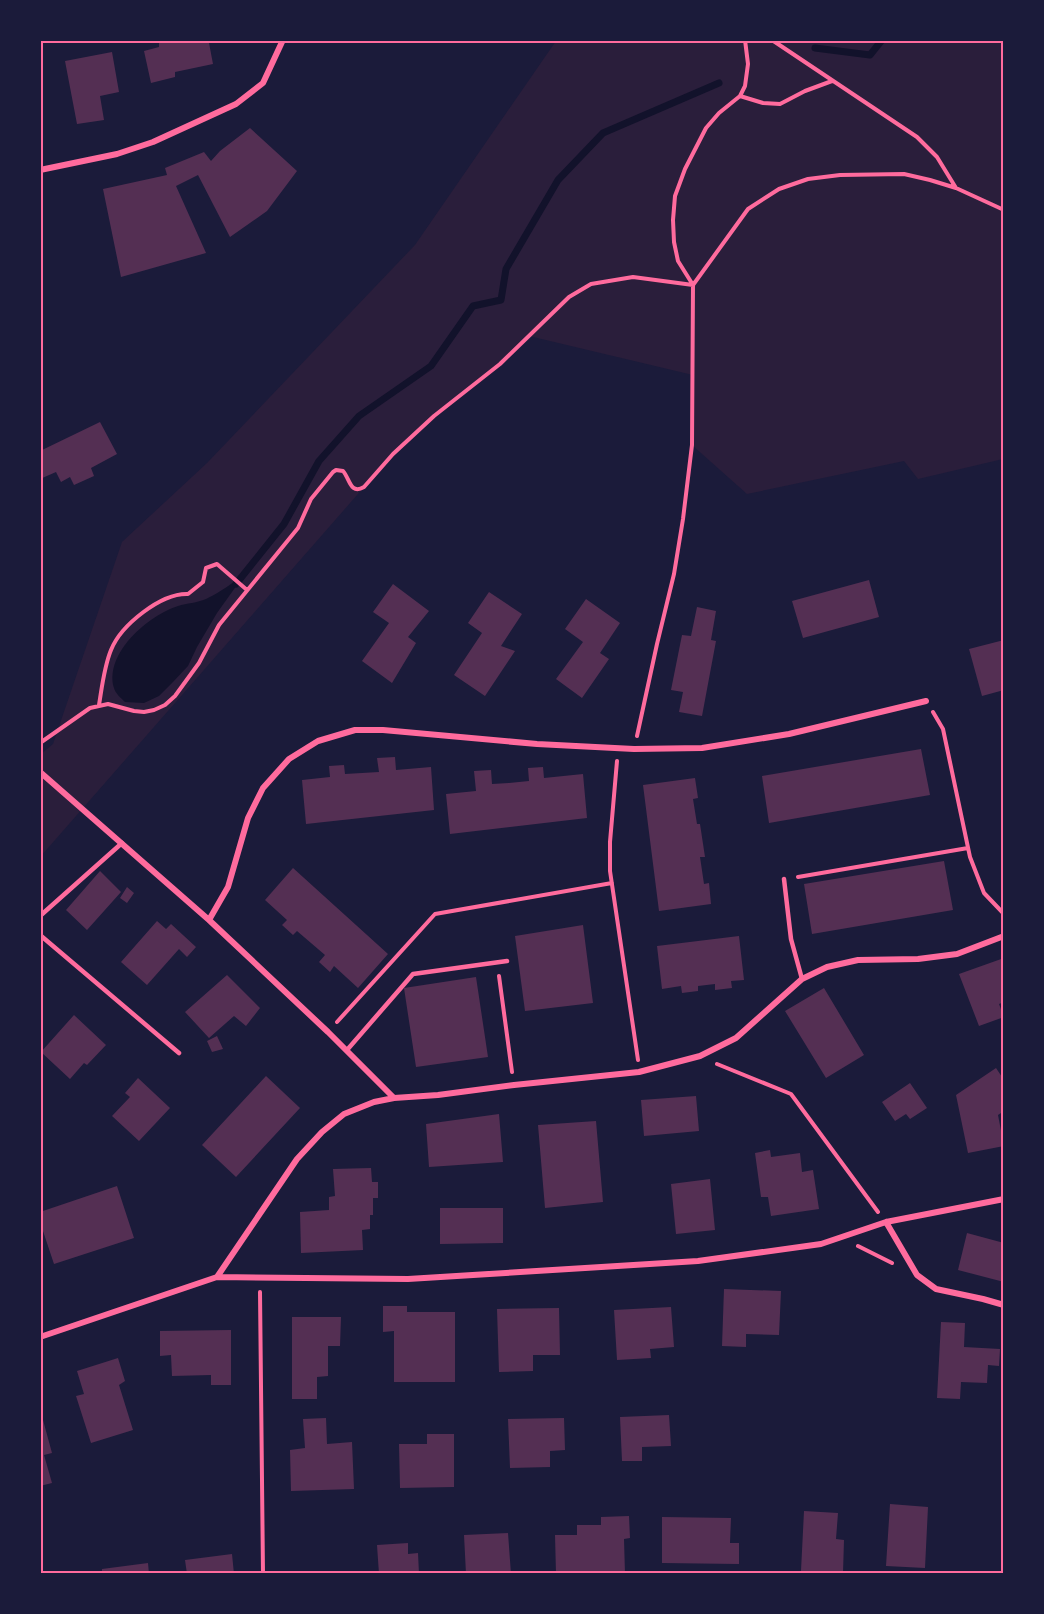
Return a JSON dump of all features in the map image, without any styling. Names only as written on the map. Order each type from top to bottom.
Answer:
[{"type":"street","points":[[40,170],[117,154],[153,142],[236,104],[263,82],[282,42]]},
{"type":"street","points":[[209,920],[228,887],[248,818],[263,788],[289,759],[318,741],[355,730],[383,730],[537,744],[634,749],[702,748],[778,736],[926,701]]},
{"type":"street","points":[[40,772],[209,920],[347,1050],[394,1098]]},
{"type":"street","points":[[217,1277],[297,1159],[322,1132],[344,1114],[374,1102],[394,1098],[639,1072],[700,1056],[736,1038],[802,979],[827,967],[858,960],[918,959],[957,954],[1004,936]]},
{"type":"street","points":[[40,1337],[217,1277],[408,1279],[698,1261],[821,1244],[886,1222],[1004,1199]]},
{"type":"street","points":[[886,1222],[916,1275],[936,1289],[1004,1305]]},
{"type":"lane","points":[[40,916],[122,843]]},
{"type":"lane","points":[[784,879],[791,939],[802,979]]},
{"type":"lane","points":[[40,935],[179,1053]]},
{"type":"lane","points":[[347,1050],[413,974],[507,961]]},
{"type":"path","points":[[634,749],[674,574],[692,445],[693,285],[678,261],[674,242],[675,196],[685,169],[706,128],[719,112],[740,96],[745,86],[748,58],[746,40]]},
{"type":"path","points":[[772,40],[917,137],[937,157],[956,188]]},
{"type":"path","points":[[740,96],[763,103],[780,104],[805,91],[833,81]]},
{"type":"path","points":[[693,285],[748,209],[779,189],[808,179],[840,175],[903,174],[956,188],[1004,210]]},
{"type":"path","points":[[40,743],[90,708],[99,705],[108,704],[144,712],[165,705],[175,696],[199,663],[219,625],[245,589],[298,528],[312,499],[333,472],[343,471],[350,486],[361,489],[393,454],[434,416],[500,364],[569,297],[591,284],[633,277],[693,285]]},
{"type":"path","points":[[99,705],[112,647],[134,619],[144,611],[180,594],[188,594],[203,582],[206,568],[217,564],[245,589]]},
{"type":"path","points":[[926,701],[943,729],[970,857],[984,892],[1004,914]]},
{"type":"path","points":[[617,748],[610,842],[612,883],[639,1072]]},
{"type":"path","points":[[784,879],[968,848]]},
{"type":"path","points":[[328,1032],[435,914],[612,883]]},
{"type":"path","points":[[497,962],[514,1085]]},
{"type":"path","points":[[700,1056],[791,1094],[886,1222]]},
{"type":"path","points":[[841,1238],[916,1275]]},
{"type":"path","points":[[260,1278],[263,1574]]},
{"type":"shaded area","points":[[556,41],[1003,41],[1003,459],[918,479],[904,461],[747,494],[692,445],[693,375],[529,336],[500,364],[434,416],[393,454],[41,856],[41,754],[53,744],[122,542],[207,463],[415,245]]},
{"type":"shaded area","points":[[234,582],[237,585],[217,613],[188,666],[159,696],[144,703],[125,702],[115,690],[113,675],[122,649],[131,637],[154,618],[167,611],[206,599]]},
{"type":"building","points":[[159,40],[214,40],[209,43],[213,64],[175,72],[175,77],[151,83],[144,51],[159,47]]},
{"type":"building","points":[[112,52],[119,92],[100,96],[104,120],[77,124],[65,61]]},
{"type":"building","points":[[250,128],[297,171],[267,211],[230,237],[198,175],[176,186],[206,253],[121,277],[103,189],[167,175],[165,168],[204,152],[211,161],[220,151]]},
{"type":"building","points":[[100,422],[117,454],[91,468],[94,476],[74,485],[70,477],[61,482],[56,472],[40,479],[40,451]]},
{"type":"building","points":[[869,580],[879,617],[803,638],[792,601]]},
{"type":"building","points":[[393,584],[429,611],[408,637],[416,643],[392,683],[362,661],[389,623],[373,612]]},
{"type":"building","points":[[489,592],[522,614],[501,646],[515,651],[485,696],[454,675],[482,633],[468,623]]},
{"type":"building","points":[[586,599],[620,623],[600,653],[609,659],[582,698],[556,679],[583,642],[565,629]]},
{"type":"building","points":[[697,607],[716,611],[711,640],[716,641],[702,716],[679,712],[683,692],[671,690],[682,635],[691,636]]},
{"type":"building","points":[[1004,640],[1004,690],[982,696],[969,649]]},
{"type":"building","points":[[921,749],[930,795],[769,823],[762,776]]},
{"type":"building","points":[[395,757],[396,770],[431,767],[434,810],[306,824],[302,780],[330,777],[329,766],[344,765],[345,774],[379,772],[377,758]]},
{"type":"building","points":[[543,767],[544,778],[583,774],[587,818],[450,834],[446,794],[476,791],[474,771],[491,770],[492,784],[529,781],[528,768]]},
{"type":"building","points":[[695,778],[698,798],[693,799],[705,857],[700,857],[704,884],[709,883],[711,904],[659,911],[643,785]]},
{"type":"building","points":[[944,861],[953,910],[812,934],[804,884]]},
{"type":"building","points":[[293,868],[388,954],[358,988],[334,966],[330,972],[319,962],[325,955],[297,931],[293,935],[282,925],[287,920],[265,900]]},
{"type":"building","points":[[100,871],[121,892],[87,930],[66,910]]},
{"type":"building","points":[[127,887],[134,893],[127,903],[120,898]]},
{"type":"building","points":[[157,921],[166,929],[171,924],[196,947],[187,957],[179,949],[147,985],[121,962]]},
{"type":"building","points":[[583,925],[593,1003],[525,1011],[515,936]]},
{"type":"building","points":[[739,936],[744,980],[731,981],[732,988],[715,990],[715,984],[698,986],[698,991],[682,993],[681,986],[662,989],[657,946]]},
{"type":"building","points":[[1004,958],[1004,1002],[999,1004],[1004,1017],[979,1026],[959,974]]},
{"type":"building","points":[[227,975],[260,1008],[246,1026],[234,1016],[209,1038],[185,1012]]},
{"type":"building","points":[[476,977],[488,1057],[416,1067],[404,988]]},
{"type":"building","points":[[824,988],[864,1055],[826,1078],[785,1011]]},
{"type":"building","points":[[74,1015],[106,1045],[87,1065],[84,1063],[70,1079],[41,1052]]},
{"type":"building","points":[[217,1036],[223,1049],[212,1052],[207,1041]]},
{"type":"building","points":[[996,1068],[1004,1080],[1004,1111],[998,1115],[1004,1146],[968,1153],[956,1095]]},
{"type":"building","points":[[266,1076],[300,1108],[236,1177],[202,1145]]},
{"type":"building","points":[[138,1078],[170,1108],[139,1141],[112,1116],[130,1097],[125,1093]]},
{"type":"building","points":[[910,1083],[927,1108],[910,1119],[906,1114],[895,1121],[882,1102]]},
{"type":"building","points":[[696,1096],[699,1131],[644,1136],[641,1100]]},
{"type":"building","points":[[499,1114],[503,1162],[429,1167],[426,1124]]},
{"type":"building","points":[[596,1121],[603,1202],[545,1208],[538,1125]]},
{"type":"building","points":[[770,1150],[771,1157],[800,1153],[802,1172],[813,1170],[819,1209],[771,1216],[768,1197],[761,1197],[755,1153]]},
{"type":"building","points":[[371,1168],[372,1182],[378,1182],[378,1198],[373,1198],[370,1229],[362,1230],[363,1250],[301,1253],[300,1212],[329,1210],[329,1197],[335,1196],[333,1169]]},
{"type":"building","points":[[710,1179],[715,1230],[676,1234],[671,1184]]},
{"type":"building","points":[[117,1186],[134,1238],[54,1264],[40,1222],[40,1212]]},
{"type":"building","points":[[440,1208],[503,1208],[503,1243],[440,1244]]},
{"type":"building","points":[[967,1233],[1004,1243],[1004,1282],[958,1270]]},
{"type":"building","points":[[724,1289],[781,1291],[779,1335],[746,1334],[746,1347],[722,1346]]},
{"type":"building","points":[[383,1306],[407,1306],[407,1312],[455,1312],[455,1382],[394,1382],[394,1331],[383,1332]]},
{"type":"building","points":[[671,1307],[674,1347],[650,1349],[651,1358],[617,1360],[614,1310]]},
{"type":"building","points":[[559,1308],[560,1355],[533,1355],[533,1371],[499,1372],[497,1309]]},
{"type":"building","points":[[292,1317],[341,1317],[340,1346],[328,1346],[328,1376],[317,1377],[317,1399],[292,1399]]},
{"type":"building","points":[[941,1322],[965,1323],[964,1347],[1000,1349],[999,1366],[988,1365],[987,1383],[961,1382],[960,1399],[937,1398]]},
{"type":"building","points":[[231,1330],[231,1385],[211,1385],[211,1375],[172,1376],[171,1355],[160,1356],[160,1331]]},
{"type":"building","points":[[118,1358],[125,1381],[119,1385],[133,1430],[91,1443],[76,1396],[84,1394],[77,1371]]},
{"type":"building","points":[[669,1415],[671,1446],[642,1447],[642,1461],[622,1461],[620,1417]]},
{"type":"building","points":[[326,1418],[327,1444],[352,1442],[354,1489],[291,1491],[290,1450],[305,1448],[303,1419]]},
{"type":"building","points":[[564,1418],[565,1450],[550,1451],[550,1467],[510,1468],[508,1419]]},
{"type":"building","points":[[43,1420],[52,1453],[44,1455],[52,1483],[40,1486],[40,1421]]},
{"type":"building","points":[[427,1434],[454,1434],[454,1487],[400,1488],[399,1444],[427,1444]]},
{"type":"building","points":[[890,1504],[928,1507],[925,1568],[886,1566]]},
{"type":"building","points":[[804,1511],[838,1513],[836,1539],[844,1540],[843,1573],[801,1571]]},
{"type":"building","points":[[629,1516],[630,1538],[624,1539],[625,1574],[556,1574],[555,1535],[577,1535],[577,1525],[601,1525],[601,1517]]},
{"type":"building","points":[[662,1517],[731,1518],[730,1543],[739,1543],[739,1564],[662,1563]]},
{"type":"building","points":[[508,1533],[511,1574],[466,1574],[464,1535]]},
{"type":"building","points":[[408,1543],[408,1554],[418,1553],[419,1574],[379,1574],[377,1545]]},
{"type":"building","points":[[232,1554],[234,1574],[187,1574],[185,1560]]},
{"type":"building","points":[[148,1563],[149,1574],[102,1574],[102,1569]]},
{"type":"waterway","points":[[815,48],[870,55],[882,40]]},
{"type":"waterway","points":[[236,584],[284,524],[319,461],[359,416],[431,366],[473,306],[501,300],[506,269],[558,180],[603,133],[719,83]]}]
